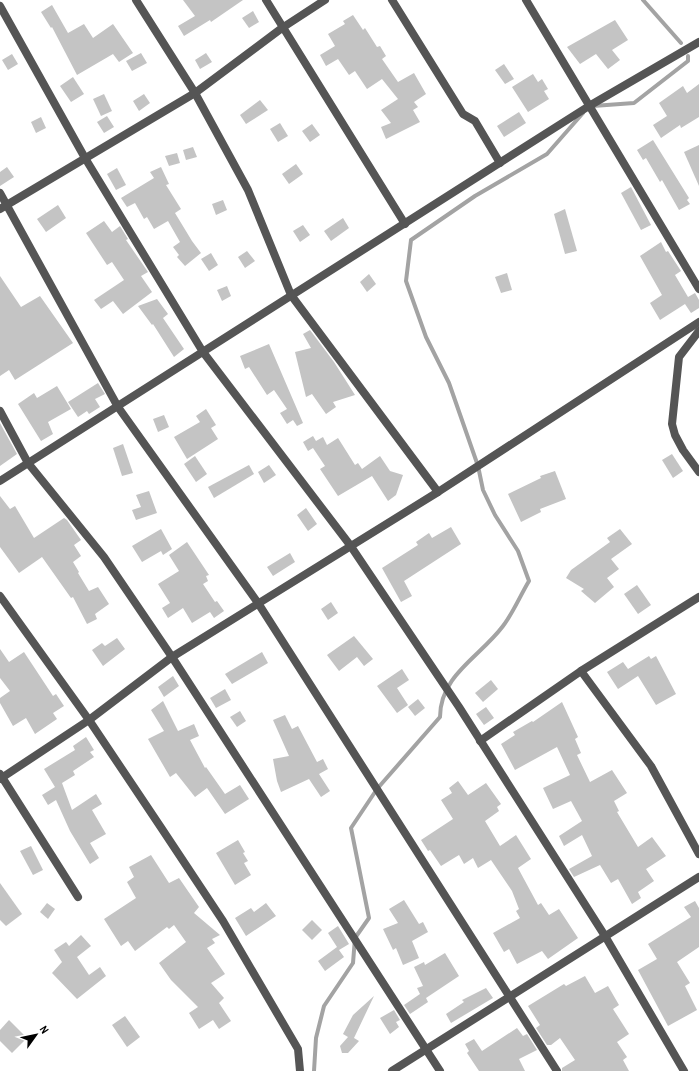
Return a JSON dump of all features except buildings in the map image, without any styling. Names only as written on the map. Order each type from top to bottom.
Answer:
[{"type":"street","points":[[136,0],[195,93],[248,190],[291,295],[438,492]]},
{"type":"street","points":[[266,0],[405,224]]},
{"type":"street","points":[[4,207],[195,93],[282,28],[325,0]]},
{"type":"street","points":[[392,0],[463,114],[475,121],[500,163]]},
{"type":"street","points":[[526,0],[699,289]]},
{"type":"street","points":[[0,6],[85,158],[203,352],[350,545],[480,741],[605,936],[684,1071]]},
{"type":"street","points":[[0,481],[589,106],[699,42]]},
{"type":"street","points":[[0,193],[4,207],[118,407],[258,603],[557,1071]]},
{"type":"street","points":[[78,897],[1,777],[90,720],[172,657],[350,545],[438,492],[699,322]]},
{"type":"street","points":[[699,331],[680,357],[672,424],[675,435],[699,472]]},
{"type":"street","points":[[0,411],[28,463],[104,557],[172,657],[440,1071]]},
{"type":"street","points":[[0,596],[90,720],[222,921],[298,1049],[300,1071]]},
{"type":"street","points":[[480,741],[581,671],[699,597]]},
{"type":"street","points":[[581,671],[651,766],[699,854]]},
{"type":"street","points":[[392,1071],[699,877]]},
{"type":"waterway","points":[[643,0],[681,43]]},
{"type":"waterway","points":[[593,106],[634,103],[688,61],[688,56]]},
{"type":"waterway","points":[[314,1071],[316,1038],[324,1006],[353,963],[355,938],[369,918],[351,828],[377,789],[440,717],[442,702],[447,689],[454,678],[463,667],[494,637],[507,621],[529,581],[518,551],[495,515],[483,490],[478,466],[449,383],[426,337],[406,281],[411,240],[475,196],[547,154],[583,113]]}]
